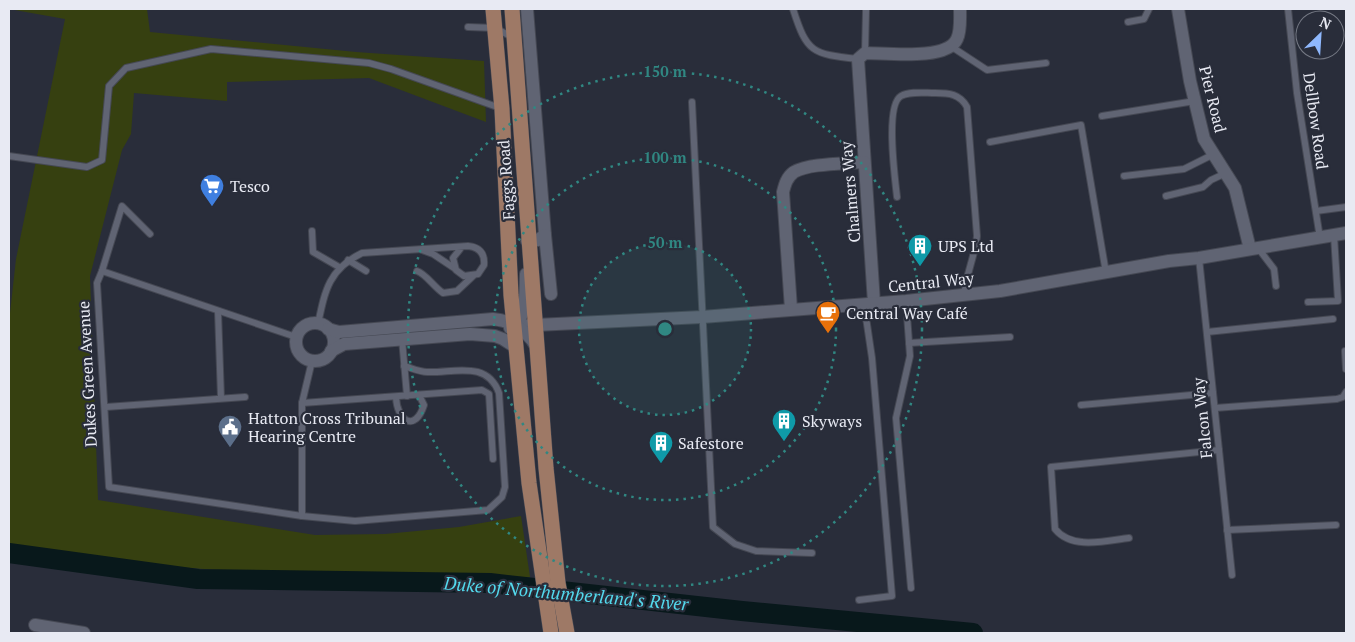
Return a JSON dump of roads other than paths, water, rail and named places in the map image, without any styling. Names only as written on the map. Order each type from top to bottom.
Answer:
[{"type":"main road","name":"Faggs Road","points":[[493,9],[502,109],[511,295],[537,348],[551,526],[566,630]]},
{"type":"main road","name":"Faggs Road","points":[[512,9],[528,246],[526,328],[517,348],[535,528],[551,633]]},
{"type":"main road","points":[[523,414],[526,328]]},
{"type":"street","points":[[527,9],[551,294]]},
{"type":"street","points":[[861,56],[932,54],[952,47],[958,39],[960,9]]},
{"type":"street","name":"Pier Road","points":[[1178,9],[1204,139],[1235,188],[1254,248]]},
{"type":"street","name":"Chalmers Way","points":[[861,56],[858,78],[864,162],[869,304]]},
{"type":"street","points":[[791,309],[783,192],[786,180],[793,173],[806,168],[864,162]]},
{"type":"street","points":[[528,246],[545,235]]},
{"type":"street","name":"Central Way","points":[[526,328],[702,317],[964,295],[1340,235]]},
{"type":"street","points":[[493,319],[506,308],[511,295]]},
{"type":"street","points":[[493,319],[526,328],[344,344],[323,359],[312,361],[301,356],[296,344],[296,337],[302,328],[323,326],[340,332],[493,319]]},
{"type":"street","points":[[323,326],[334,341],[331,352]]},
{"type":"street","points":[[470,334],[495,336],[517,348]]},
{"type":"street","points":[[35,625],[84,633]]},
{"type":"lane","points":[[793,9],[808,46],[817,53],[828,56],[861,56],[866,10]]},
{"type":"lane","points":[[1128,22],[1144,19],[1149,9]]},
{"type":"lane","name":"Dellbow Road","points":[[1288,9],[1297,93],[1320,238]]},
{"type":"lane","points":[[468,27],[494,28],[514,38]]},
{"type":"lane","points":[[952,47],[987,70],[1046,64]]},
{"type":"lane","points":[[9,156],[87,167],[102,160],[109,86],[126,68],[211,50],[368,62],[502,109]]},
{"type":"lane","points":[[897,197],[892,127],[895,101],[900,96],[918,94],[956,95],[963,100],[967,108],[977,236],[973,256],[967,271],[964,295]]},
{"type":"lane","points":[[1102,116],[1195,101]]},
{"type":"lane","points":[[692,102],[713,527],[735,544],[756,551],[812,554]]},
{"type":"lane","points":[[990,142],[1082,126],[1106,273]]},
{"type":"lane","points":[[1124,176],[1184,168],[1214,154]]},
{"type":"lane","points":[[1166,196],[1203,187],[1211,180],[1226,173]]},
{"type":"lane","name":"Dukes Green Avenue","points":[[150,234],[122,206],[97,283],[106,407],[109,487],[302,516],[355,521],[488,510],[502,497],[505,487],[499,393],[496,385],[488,376],[479,371],[426,372],[404,366]]},
{"type":"lane","points":[[1316,211],[1346,207]]},
{"type":"lane","points":[[312,231],[313,252],[339,267]]},
{"type":"lane","points":[[1308,302],[1338,301],[1336,261],[1340,235]]},
{"type":"lane","points":[[323,326],[322,302],[339,267],[362,253],[474,246],[482,254],[484,265],[480,272],[458,291],[443,293],[432,286],[423,273],[418,271]]},
{"type":"lane","points":[[456,270],[454,258],[461,248]]},
{"type":"lane","points":[[1254,248],[1274,269],[1276,286]]},
{"type":"lane","points":[[418,249],[434,254],[464,276],[474,276]]},
{"type":"lane","name":"Falcon Way","points":[[1199,258],[1232,575]]},
{"type":"lane","points":[[348,260],[366,271]]},
{"type":"lane","points":[[102,271],[296,337]]},
{"type":"lane","points":[[906,301],[910,356],[896,418],[911,588]]},
{"type":"lane","points":[[859,600],[892,596],[872,366],[869,304]]},
{"type":"lane","points":[[218,311],[221,398]]},
{"type":"lane","points":[[1207,332],[1333,319]]},
{"type":"lane","points":[[909,343],[1010,337]]},
{"type":"lane","points":[[402,339],[407,396]]},
{"type":"lane","points":[[1345,351],[1346,370]]},
{"type":"lane","points":[[302,516],[302,403],[312,361]]},
{"type":"lane","points":[[302,403],[482,390],[489,394],[493,459]]},
{"type":"lane","points":[[1215,408],[1337,399],[1343,397],[1346,392]]},
{"type":"lane","points":[[1081,405],[1213,393]]},
{"type":"lane","points":[[396,396],[399,413],[403,419],[410,421],[417,419],[422,413],[424,405],[419,394]]},
{"type":"lane","points":[[106,407],[246,397]]},
{"type":"lane","points":[[1129,538],[1092,542],[1068,540],[1061,536],[1055,529],[1051,467],[1219,450]]},
{"type":"lane","points":[[1227,530],[1336,525]]},
{"type":"waterway","name":"Duke of Northumberland's River","points":[[9,553],[198,579],[490,583],[742,611],[973,633]]},
{"type":"place","name":"Tesco","points":[[212,207]]},
{"type":"place","name":"UPS Ltd","points":[[920,267]]},
{"type":"place","name":"Central Way Café","points":[[828,334]]},
{"type":"place","name":"Skyways","points":[[784,442]]},
{"type":"place","name":"Hatton Cross Tribunal Hearing Centre","points":[[230,448]]},
{"type":"place","name":"Safestore","points":[[661,464]]}]
